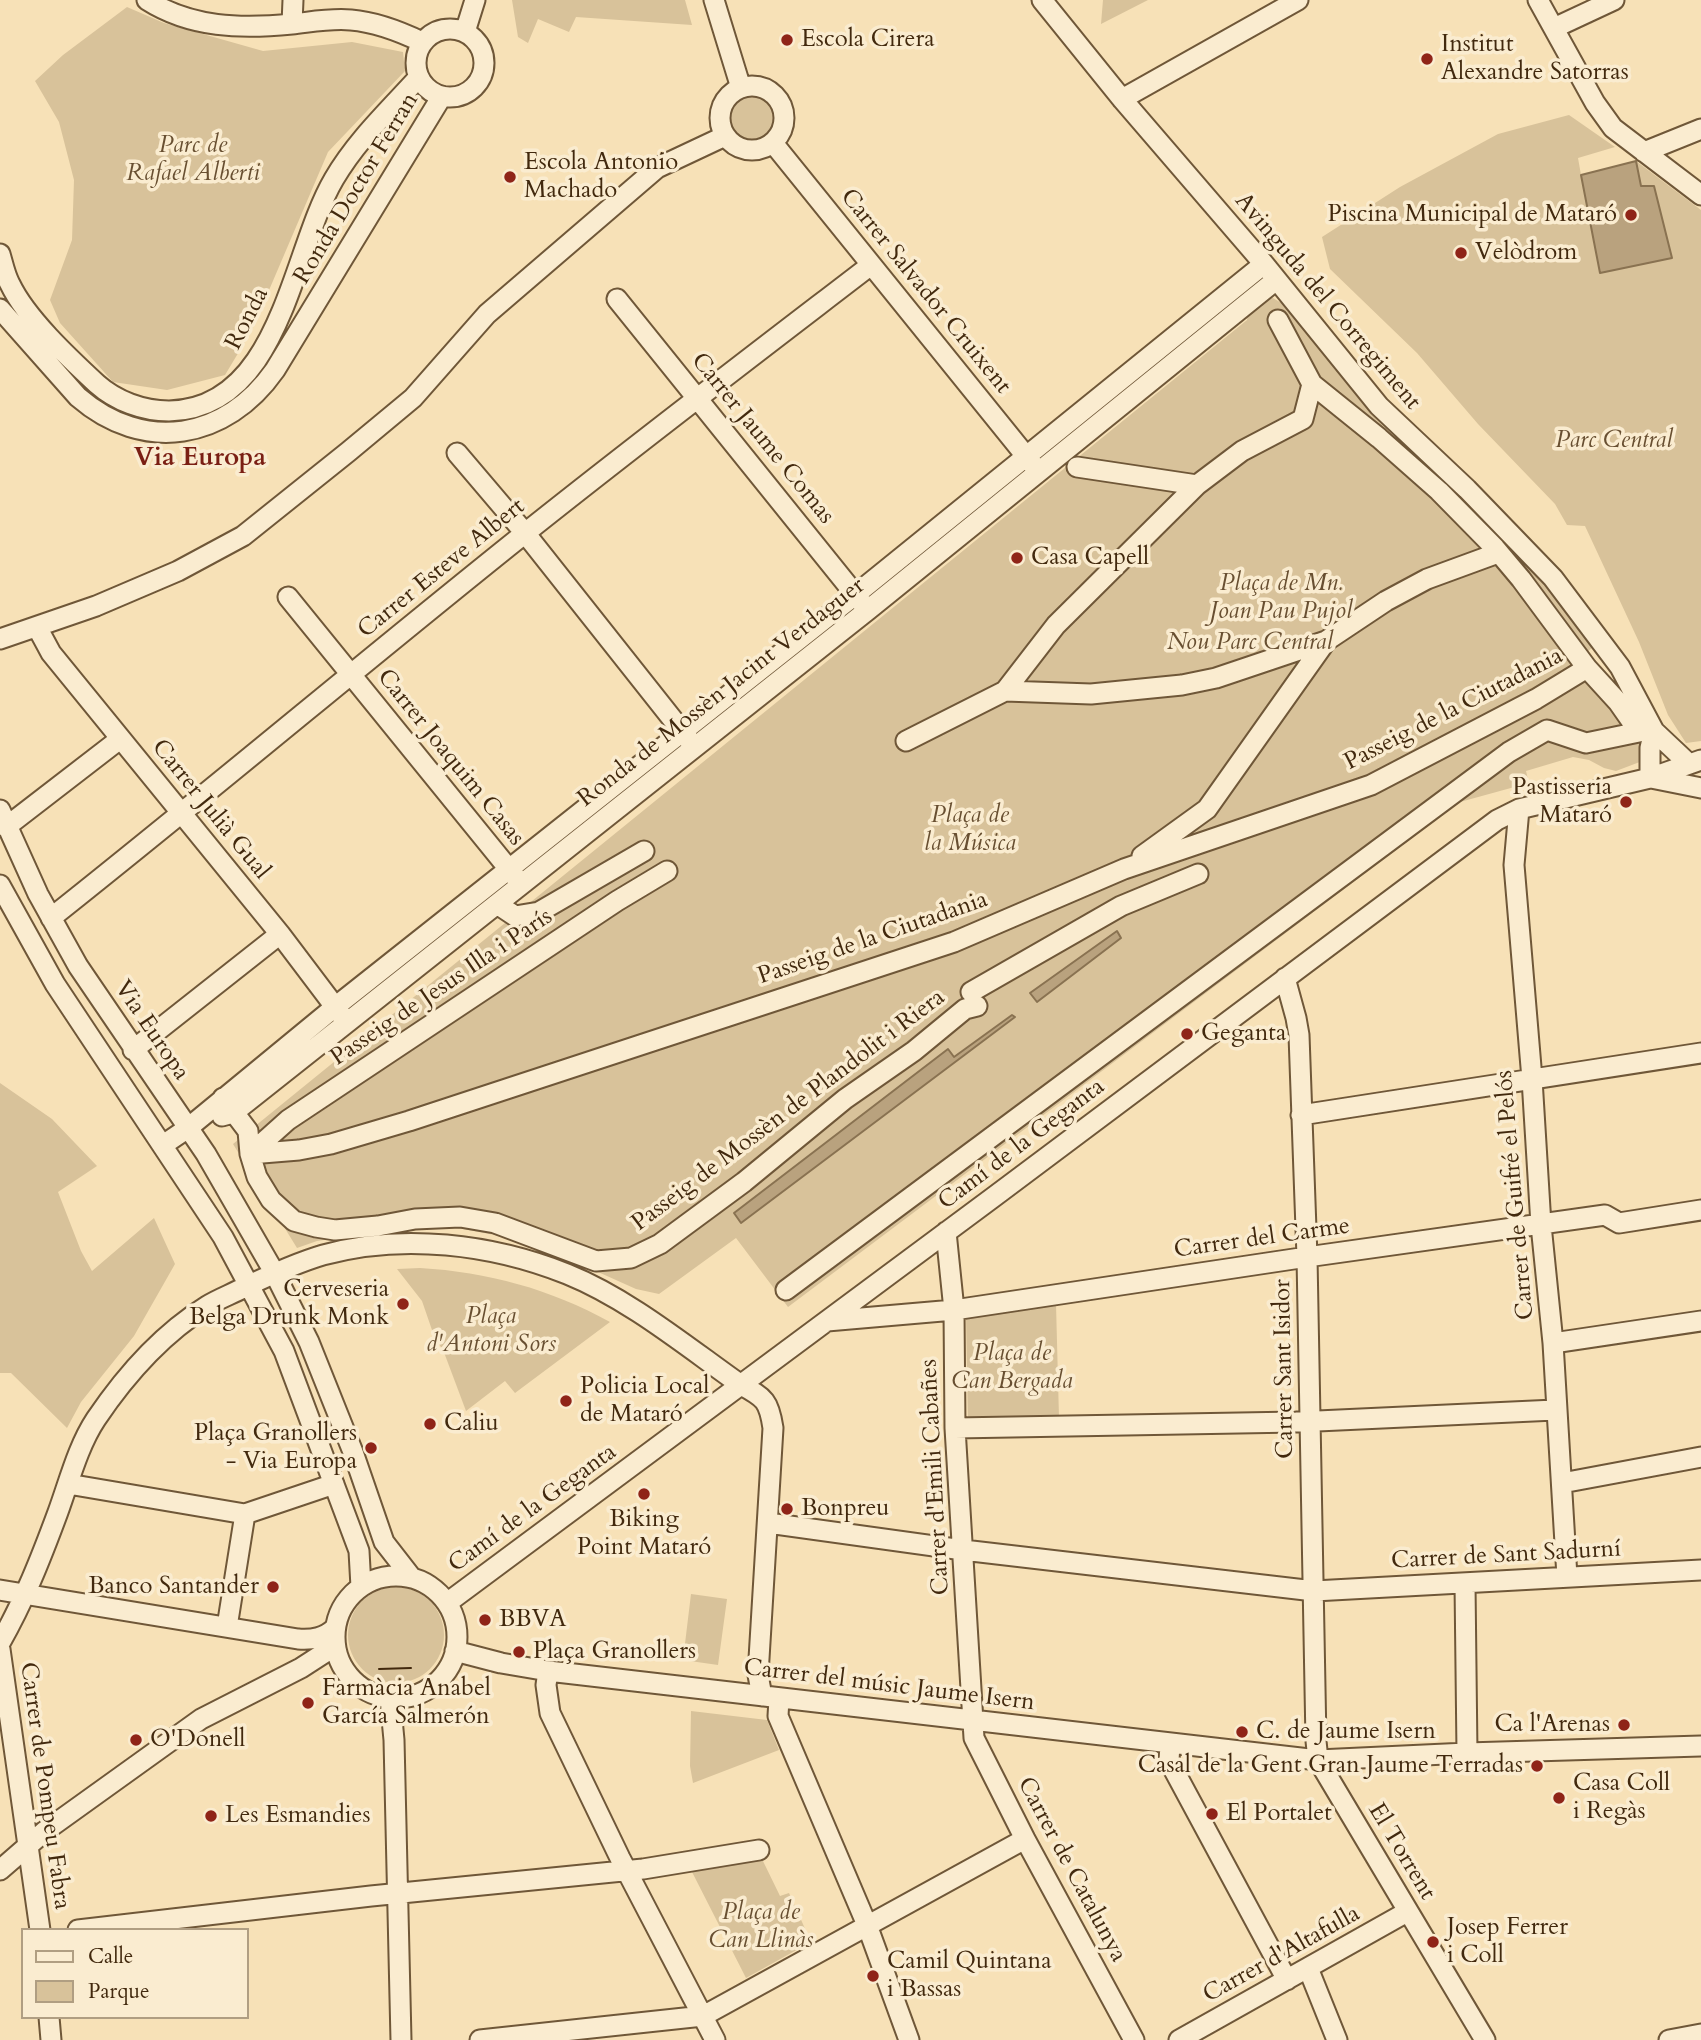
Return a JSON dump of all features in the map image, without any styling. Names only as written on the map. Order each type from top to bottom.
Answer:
[{"type":"street","points":[[292,24],[293,0]]},
{"type":"street","points":[[465,32],[475,0]]},
{"type":"street","points":[[713,0],[741,88]]},
{"type":"street","name":"Avinguda del Corregiment","points":[[1042,0],[1379,406],[1467,489],[1553,578],[1620,667],[1654,731],[1694,761]]},
{"type":"street","points":[[1122,99],[1298,0]]},
{"type":"street","points":[[1538,0],[1595,103],[1613,128],[1701,195]]},
{"type":"street","points":[[1554,28],[1615,0]]},
{"type":"street","points":[[157,3],[211,24],[241,27],[326,20],[364,21],[422,42]]},
{"type":"street","points":[[446,28],[465,32],[481,47],[484,70],[471,90],[460,96],[442,96],[428,89],[419,78],[415,63],[416,54],[422,42],[433,32],[446,28]]},
{"type":"street","name":"Ronda","points":[[0,254],[9,284],[22,303],[58,346],[104,391],[140,408],[178,411],[201,405],[219,397],[251,368],[293,284],[310,232],[333,179],[354,149],[419,78]]},
{"type":"street","points":[[752,86],[773,93],[784,112],[784,124],[773,143],[753,151],[733,144],[725,136],[720,118],[725,100],[741,88],[752,86]]},
{"type":"street","name":"Ronda Doctor Ferran","points":[[0,309],[78,397],[120,424],[161,433],[178,432],[212,424],[231,415],[247,403],[275,370],[442,96]]},
{"type":"street","points":[[1644,152],[1701,129]]},
{"type":"street","points":[[0,639],[96,606],[178,571],[243,536],[413,398],[487,314],[657,168],[725,136]]},
{"type":"street","name":"Carrer Salvador Cruixent","points":[[773,143],[1032,465]]},
{"type":"street","name":"Carrer Esteve Albert","points":[[51,918],[525,533],[871,265]]},
{"type":"street","name":"Ronda de Mossèn Jacint Verdaguer","points":[[163,1145],[228,1105],[862,603],[1270,272]]},
{"type":"street","name":"Carrer Jaume Comas","points":[[617,299],[862,603]]},
{"type":"street","points":[[786,1290],[1509,751],[1546,730],[1586,743],[1639,732],[1521,579],[1439,491],[1312,384],[1278,320]]},
{"type":"street","points":[[906,741],[1006,691],[1056,625],[1198,485],[1242,451],[1303,419],[1312,384]]},
{"type":"street","points":[[457,453],[525,533],[688,739]]},
{"type":"street","points":[[1077,467],[1198,485]]},
{"type":"street","points":[[1006,691],[1091,694],[1182,685],[1216,678],[1326,641],[1386,601],[1427,579],[1498,554]]},
{"type":"street","name":"Carrer Joaquim Casas","points":[[288,597],[515,877]]},
{"type":"street","name":"Carrer Julià Gual","points":[[37,627],[51,653],[280,934],[341,1015]]},
{"type":"street","points":[[1124,869],[1207,809],[1326,641]]},
{"type":"street","name":"Passeig de la Ciutadania","points":[[250,1154],[331,1144],[409,1121],[954,942],[1124,869],[1371,785],[1536,699],[1587,668]]},
{"type":"street","points":[[1654,731],[1650,748],[1650,778],[1701,788]]},
{"type":"street","points":[[3,818],[120,739]]},
{"type":"street","name":"Camí de la Geganta","points":[[447,1603],[1497,820],[1519,809],[1650,778],[1694,761]]},
{"type":"street","name":"Carrer de Guifré el Pelós","points":[[1519,809],[1514,865],[1541,1225],[1553,1343],[1567,1577]]},
{"type":"street","name":"Via Europa","points":[[3,818],[51,918],[78,966],[206,1154],[274,1272],[309,1342],[353,1452],[384,1542],[412,1578]]},
{"type":"street","points":[[497,904],[515,916],[539,912],[644,851]]},
{"type":"street","name":"Passeig de Jesus Illa i París","points":[[250,1154],[288,1120],[617,901],[667,871]]},
{"type":"street","name":"Passeig de Mossèn de Plandolit i Riera","points":[[250,1154],[257,1177],[271,1200],[294,1221],[316,1227],[349,1229],[415,1219],[460,1217],[495,1223],[596,1261],[631,1258],[660,1244],[744,1182],[845,1099],[914,1051],[974,999],[1121,906],[1198,874]]},
{"type":"street","name":"Ronda de Mossèn Jacint Verdaguer","points":[[341,1015],[497,904],[515,877]]},
{"type":"street","points":[[0,885],[55,984],[223,1237],[284,1352],[359,1551],[361,1587]]},
{"type":"street","points":[[133,1050],[280,934]]},
{"type":"street","name":"Carrer Sant Isidor","points":[[1285,978],[1298,1035],[1307,1256],[1318,1760]]},
{"type":"street","points":[[1301,1115],[1701,1053]]},
{"type":"street","points":[[228,1105],[248,1131],[250,1154]]},
{"type":"street","name":"Carrer del Carme","points":[[827,1321],[954,1310],[1307,1256],[1605,1215],[1619,1223],[1701,1210]]},
{"type":"street","name":"Carrer d'Emili Cabañes","points":[[946,1232],[954,1310],[955,1428],[971,1720]]},
{"type":"street","points":[[248,1286],[274,1272],[322,1255],[390,1244],[460,1246],[502,1253],[568,1274],[626,1305],[757,1394],[769,1405],[773,1428],[758,1675],[867,1925],[909,2040]]},
{"type":"street","name":"Carrer de Pompeu Fabra","points":[[0,1643],[27,1595],[94,1422],[132,1372],[166,1338],[207,1306],[248,1286]]},
{"type":"street","points":[[1553,1343],[1701,1321]]},
{"type":"street","points":[[955,1428],[1309,1422],[1555,1410]]},
{"type":"street","points":[[1562,1483],[1701,1457]]},
{"type":"street","points":[[68,1484],[245,1514],[334,1484]]},
{"type":"street","points":[[227,1627],[245,1514]]},
{"type":"street","name":"Carrer de Sant Sadurní","points":[[768,1522],[962,1550],[1314,1591],[1701,1570]]},
{"type":"street","points":[[0,1870],[29,1845],[201,1719],[301,1668],[335,1637],[344,1604],[361,1587],[381,1577],[412,1578],[435,1590],[447,1603],[456,1623],[455,1651],[446,1671],[434,1685],[410,1696],[390,1698],[358,1686],[347,1674],[335,1637]]},
{"type":"street","points":[[1465,1584],[1467,1753]]},
{"type":"street","points":[[0,1590],[312,1640],[327,1635],[335,1637]]},
{"type":"street","name":"Carrer de Pompeu Fabra","points":[[0,1649],[2,1686],[29,1845],[40,1928]]},
{"type":"street","name":"Carrer del músic Jaume Isern","points":[[455,1651],[548,1671],[1318,1760],[1701,1746]]},
{"type":"street","points":[[548,1671],[546,1685],[551,1713],[627,1870],[715,2040]]},
{"type":"street","points":[[390,1698],[394,1740],[401,2040]]},
{"type":"street","name":"Carrer de Catalunya","points":[[971,1720],[974,1738],[1025,1839],[1134,2040]]},
{"type":"street","points":[[1170,1744],[1169,1761],[1287,1980]]},
{"type":"street","name":"El Torrent","points":[[1318,1760],[1485,2040]]},
{"type":"street","points":[[480,2040],[703,2016],[1025,1839]]},
{"type":"street","points":[[96,1928],[627,1870],[759,1850]]},
{"type":"street","name":"Carrer d'Altafulla","points":[[1179,2040],[1407,1912]]},
{"type":"street","points":[[1308,1968],[1337,2040]]},
{"type":"street","points":[[48,2019],[51,2040]]},
{"type":"street","points":[[1669,2040],[1701,2034]]},
{"type":"green space","points":[[512,0],[685,0],[692,25],[576,17],[569,32],[538,19],[528,43],[518,37]]},
{"type":"green space","points":[[1103,0],[1148,0],[1101,24]]},
{"type":"green space","name":"Parc de Rafael Alberti","points":[[127,7],[164,23],[263,51],[352,42],[403,52],[405,71],[328,152],[252,330],[225,375],[167,390],[113,382],[60,323],[50,300],[72,240],[74,180],[59,122],[35,81],[63,55]]},
{"type":"green space","points":[[752,92],[769,100],[777,117],[769,134],[752,142],[735,134],[727,117],[735,100]]},
{"type":"green space","name":"Parc Central","points":[[1569,115],[1615,147],[1578,158],[1581,175],[1636,161],[1701,210],[1701,741],[1686,743],[1668,715],[1639,642],[1585,526],[1567,525],[1555,504],[1478,424],[1417,353],[1330,269],[1322,237],[1400,187],[1498,134]]},
{"type":"green space","name":"Nou Parc Central","points":[[1273,298],[1283,304],[1332,363],[1547,584],[1594,646],[1585,654],[1632,706],[1645,760],[1616,771],[1589,760],[1573,757],[1526,771],[1529,783],[1460,802],[788,1307],[736,1238],[659,1294],[636,1289],[549,1250],[505,1237],[458,1228],[411,1227],[317,1241],[297,1248],[233,1144],[1247,320],[1248,311],[1263,299]]},
{"type":"green space","points":[[0,1083],[52,1119],[97,1166],[58,1192],[81,1251],[92,1271],[154,1218],[175,1264],[134,1336],[81,1402],[67,1428],[11,1373],[0,1373]]},
{"type":"green space","name":"Plaça d'Antoni Sors","points":[[420,1268],[470,1273],[518,1284],[565,1300],[610,1322],[515,1393],[505,1381],[466,1411],[422,1301],[397,1269]]},
{"type":"green space","name":"Plaça de Can Bergada","points":[[1056,1304],[1059,1418],[968,1423],[966,1317]]},
{"type":"green space","points":[[396,1587],[414,1591],[430,1601],[440,1617],[444,1635],[440,1653],[430,1669],[414,1679],[396,1683],[378,1679],[362,1669],[352,1653],[348,1635],[352,1617],[362,1601],[378,1591]]},
{"type":"green space","points":[[691,1594],[727,1599],[718,1665],[683,1660]]},
{"type":"green space","points":[[691,1711],[767,1720],[779,1750],[693,1783],[690,1766]]},
{"type":"green space","name":"Plaça de Can Llinàs","points":[[762,1859],[780,1896],[789,1893],[811,1942],[746,1978],[691,1870]]},
{"type":"shaded area","name":"Piscina Municipal de Mataró","points":[[1636,161],[1641,186],[1654,186],[1672,258],[1600,273],[1581,175]]},
{"type":"shaded area","points":[[1117,931],[1121,938],[1037,1002],[1030,993]]},
{"type":"shaded area","points":[[1012,1015],[1015,1017],[741,1223],[734,1213],[948,1049],[954,1057]]},
{"type":"tram line","points":[[379,1669],[411,1668]]},
{"type":"place","name":"Escola Cirera","points":[[787,40]]},
{"type":"place","name":"Institut Alexandre Satorras","points":[[1427,59]]},
{"type":"place","name":"Escola Antonio Machado","points":[[510,177]]},
{"type":"place","name":"Piscina Municipal de Mataró","points":[[1631,215]]},
{"type":"place","name":"Velòdrom","points":[[1461,253]]},
{"type":"place","name":"Casa Capell","points":[[1017,558]]},
{"type":"place","name":"Pastisseria Mataró","points":[[1626,802]]},
{"type":"place","name":"Geganta","points":[[1187,1034]]},
{"type":"place","name":"Cerveseria Belga Drunk Monk","points":[[403,1304]]},
{"type":"place","name":"Policia Local de Mataró","points":[[566,1401]]},
{"type":"place","name":"Caliu","points":[[430,1424]]},
{"type":"place","name":"Plaça Granollers - Via Europa","points":[[371,1448]]},
{"type":"place","name":"Biking Point Mataró","points":[[644,1494]]},
{"type":"place","name":"Bonpreu","points":[[787,1509]]},
{"type":"place","name":"Banco Santander","points":[[273,1587]]},
{"type":"place","name":"BBVA","points":[[485,1620]]},
{"type":"place","name":"Plaça Granollers","points":[[519,1652]]},
{"type":"place","name":"Farmàcia Anabel García Salmerón","points":[[308,1703]]},
{"type":"place","name":"Ca l'Arenas","points":[[1624,1725]]},
{"type":"place","name":"C. de Jaume Isern","points":[[1242,1732]]},
{"type":"place","name":"O'Donell","points":[[136,1740]]},
{"type":"place","name":"Casal de la Gent Gran Jaume Terradas","points":[[1537,1766]]},
{"type":"place","name":"Casa Coll i Regàs","points":[[1559,1798]]},
{"type":"place","name":"El Portalet","points":[[1212,1814]]},
{"type":"place","name":"Les Esmandies","points":[[211,1816]]},
{"type":"place","name":"Josep Ferrer i Coll","points":[[1433,1942]]},
{"type":"place","name":"Camil Quintana i Bassas","points":[[873,1976]]},
{"type":"district","name":"Via Europa","points":[[200,459]]},
{"type":"park label","name":"Plaça de Mn. Joan Pau Pujol","points":[[1281,598]]},
{"type":"park label","name":"Plaça de la Música","points":[[970,830]]}]
